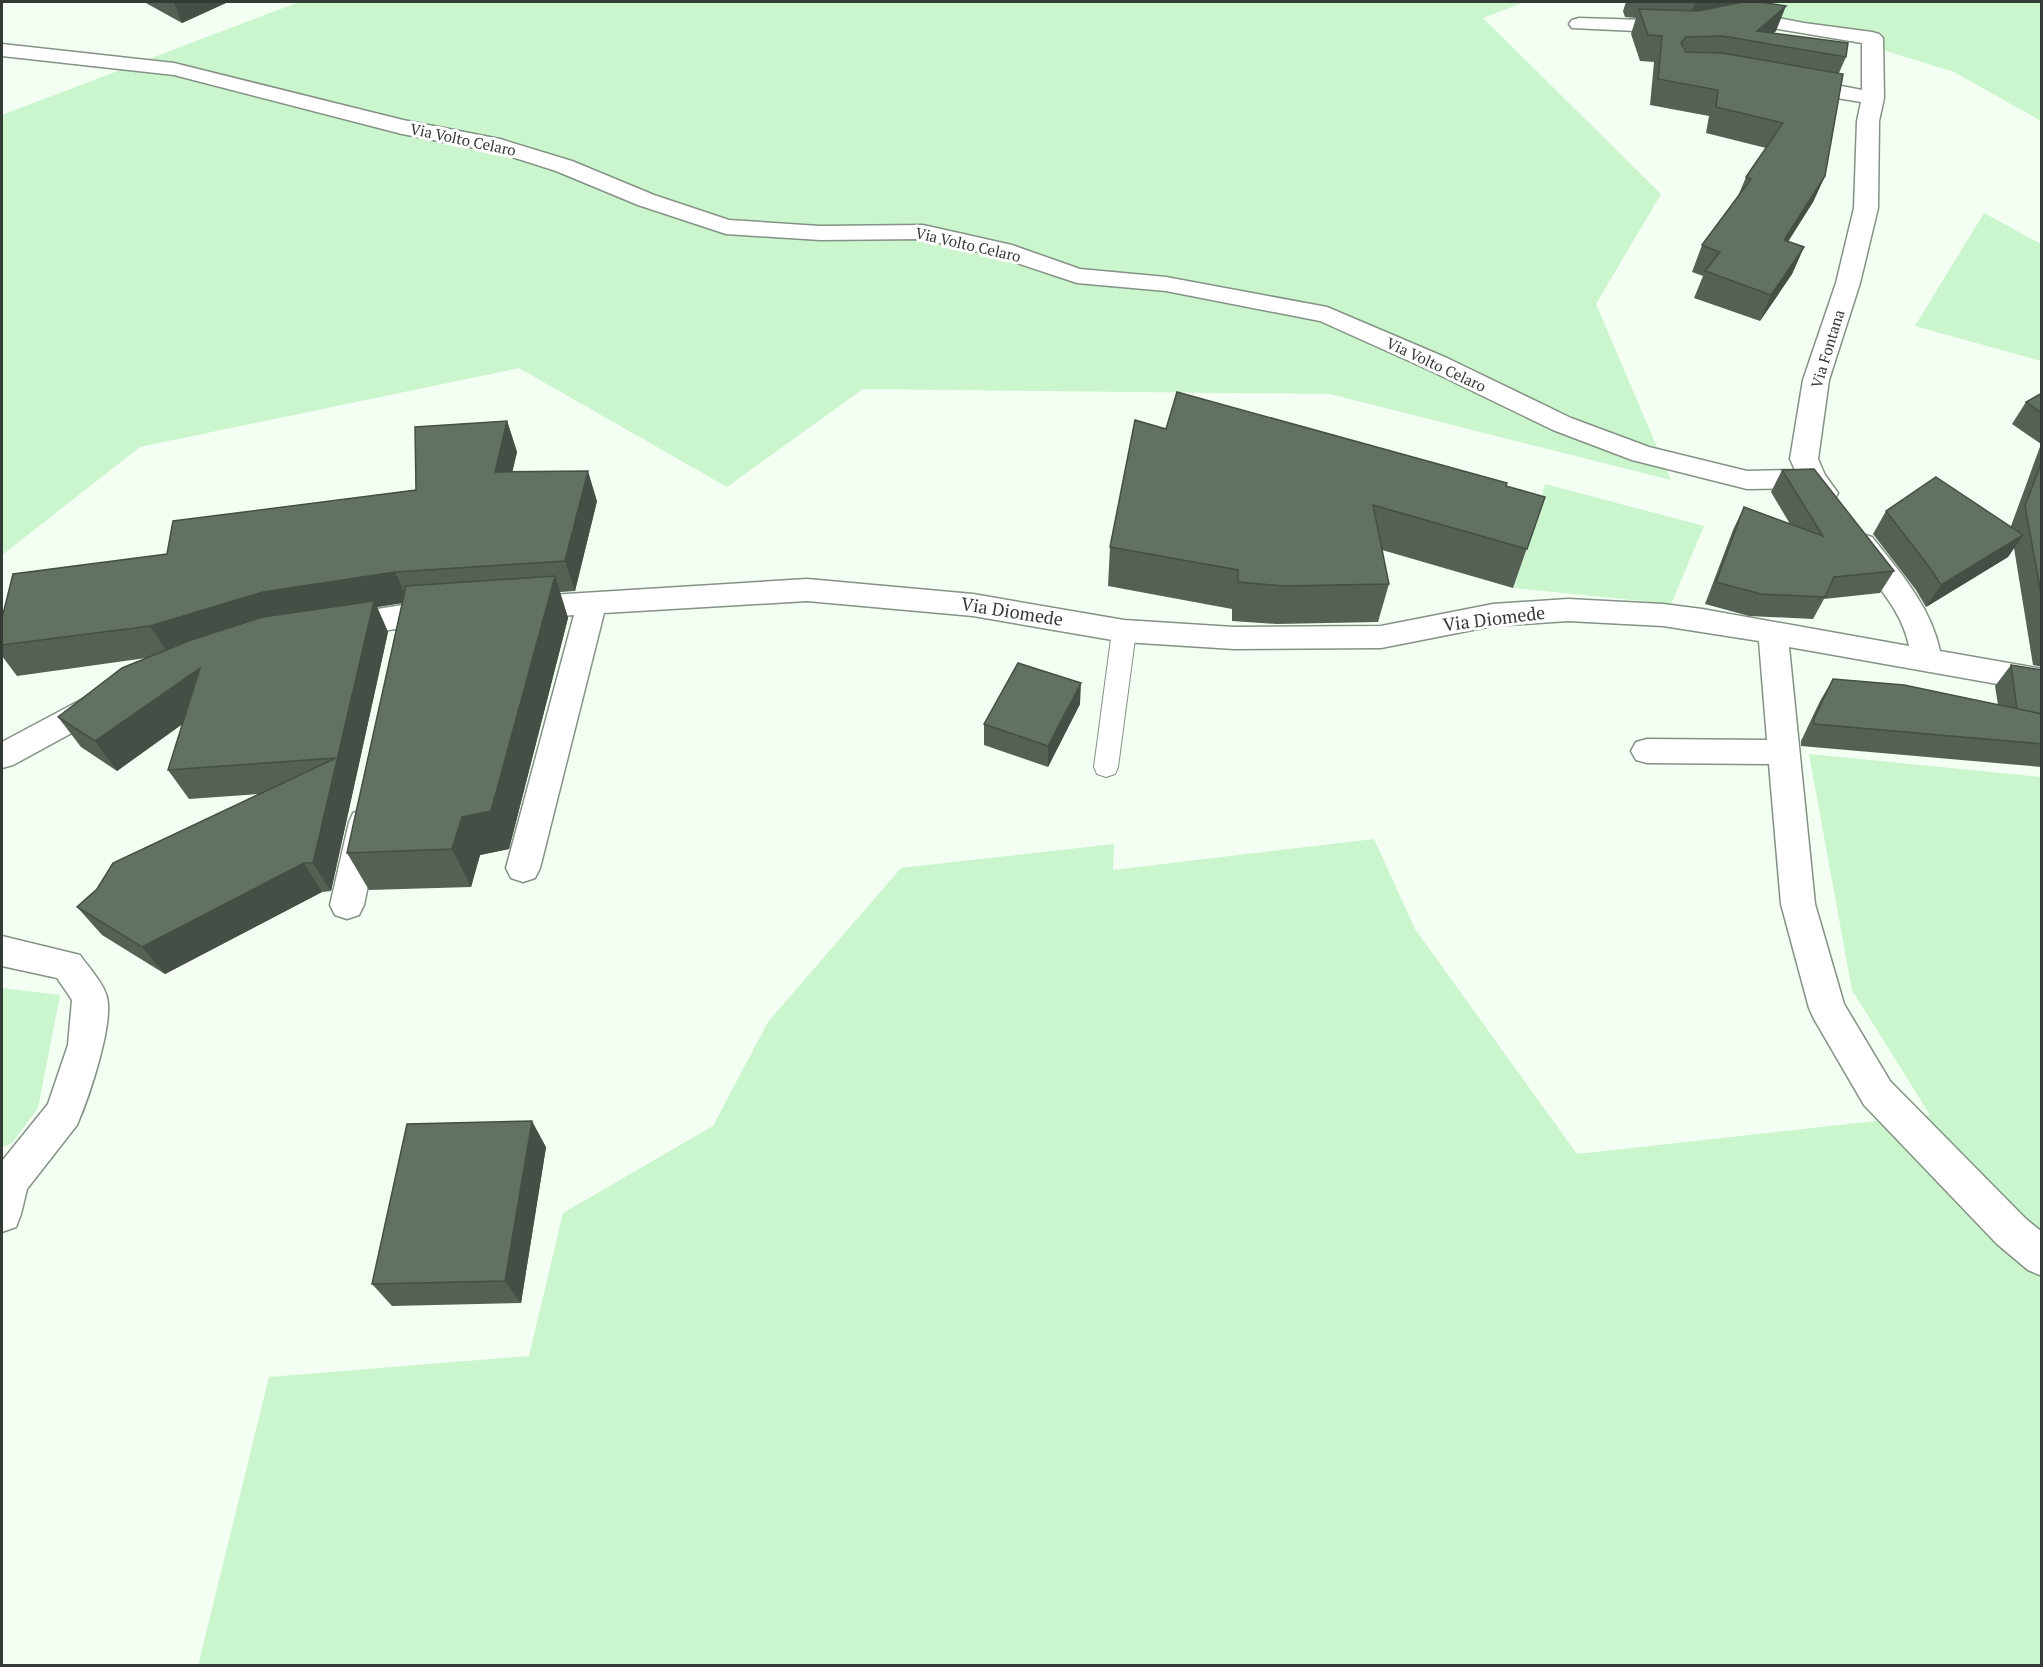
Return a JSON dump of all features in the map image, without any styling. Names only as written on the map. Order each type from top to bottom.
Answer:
[{"type":"street","name":"Via Fontana","points":[[1579,24],[1709,24],[1741,17],[1803,29],[1872,38],[1873,98],[1868,121],[1866,208],[1848,284],[1814,391],[1804,459],[1813,478],[1904,599],[1921,631],[1927,661]]},
{"type":"street","name":"Via Volto Celaro","points":[[2,50],[174,69],[402,127],[500,146],[564,166],[646,200],[726,227],[820,233],[923,232],[1003,250],[1077,276],[1166,284],[1327,315],[1438,364],[1562,424],[1642,454],[1747,480],[1813,478]]},
{"type":"street","points":[[1770,79],[1873,98]]},
{"type":"street","name":"Via Diomede","points":[[315,630],[409,615],[807,590],[973,604],[1125,631],[1234,638],[1381,637],[1493,615],[1568,610],[1663,615],[2042,681]]},
{"type":"street","points":[[523,868],[592,603]]},
{"type":"street","points":[[402,650],[409,615]]},
{"type":"street","points":[[1773,634],[1798,904],[1827,1008],[1877,1094],[2011,1231],[2042,1257]]},
{"type":"street","points":[[2,756],[71,717],[131,689]]},
{"type":"street","points":[[1647,751],[1784,752]]},
{"type":"street","points":[[347,905],[372,789]]},
{"type":"street","points":[[2,951],[68,966],[90,997],[86,1045],[64,1113],[4,1192]]},
{"type":"lane","points":[[1106,767],[1125,631]]},
{"type":"green space","points":[[299,2],[1525,2],[1483,18],[1661,194],[1596,304],[1671,480],[1330,394],[863,389],[727,487],[519,368],[140,447],[2,555],[2,115]]},
{"type":"green space","points":[[1728,2],[2041,2],[2041,121],[1954,72]]},
{"type":"green space","points":[[1984,213],[2041,244],[2041,361],[1915,326]]},
{"type":"green space","points":[[1545,484],[1704,526],[1671,604],[1513,588],[1532,536]]},
{"type":"green space","points":[[1809,754],[2041,777],[2041,1665],[198,1666],[269,1377],[529,1356],[563,1213],[713,1126],[768,1022],[901,868],[1114,844],[1113,870],[1374,839],[1415,929],[1577,1154],[1930,1115],[1852,990]]},
{"type":"green space","points":[[2,988],[60,995],[38,1108],[12,1143],[2,1147]]},
{"type":"building","points":[[1743,2],[1786,6],[1757,31],[1848,43],[1846,57],[1723,36],[1686,37],[1681,43],[1686,52],[1722,53],[1843,74],[1825,176],[1784,240],[1804,247],[1771,295],[1705,271],[1720,252],[1702,245],[1751,179],[1746,177],[1783,123],[1716,107],[1718,90],[1658,79],[1662,36],[1648,35],[1639,9],[1698,11]]},
{"type":"building","points":[[1177,392],[1507,483],[1506,486],[1545,497],[1527,549],[1373,505],[1389,584],[1284,586],[1238,582],[1238,570],[1110,547],[1135,420],[1166,429]]},
{"type":"building","points":[[2042,393],[2042,413],[2026,402]]},
{"type":"building","points":[[507,421],[495,472],[588,471],[565,561],[395,572],[263,592],[150,626],[2,645],[2,618],[13,574],[167,554],[173,521],[416,490],[415,427]]},
{"type":"building","points":[[2042,461],[2042,599],[2025,506]]},
{"type":"building","points":[[1814,469],[1894,571],[1834,577],[1825,597],[1761,594],[1716,582],[1744,507],[1823,536],[1782,470]]},
{"type":"building","points":[[1936,477],[2023,535],[1941,585],[1886,511]]},
{"type":"building","points":[[555,576],[491,811],[462,817],[452,849],[347,853],[406,586]]},
{"type":"building","points":[[374,601],[313,863],[304,863],[142,947],[77,907],[97,889],[113,863],[336,758],[168,770],[200,668],[95,741],[58,717],[122,668],[191,640],[263,617]]},
{"type":"building","points":[[1018,663],[1081,683],[1048,746],[984,724]]},
{"type":"building","points":[[2011,665],[2042,670],[2042,714],[2017,709]]},
{"type":"building","points":[[1833,679],[1904,685],[2042,714],[2042,744],[1814,724],[1814,719]]},
{"type":"building","points":[[532,1121],[505,1281],[372,1284],[407,1124]]}]
